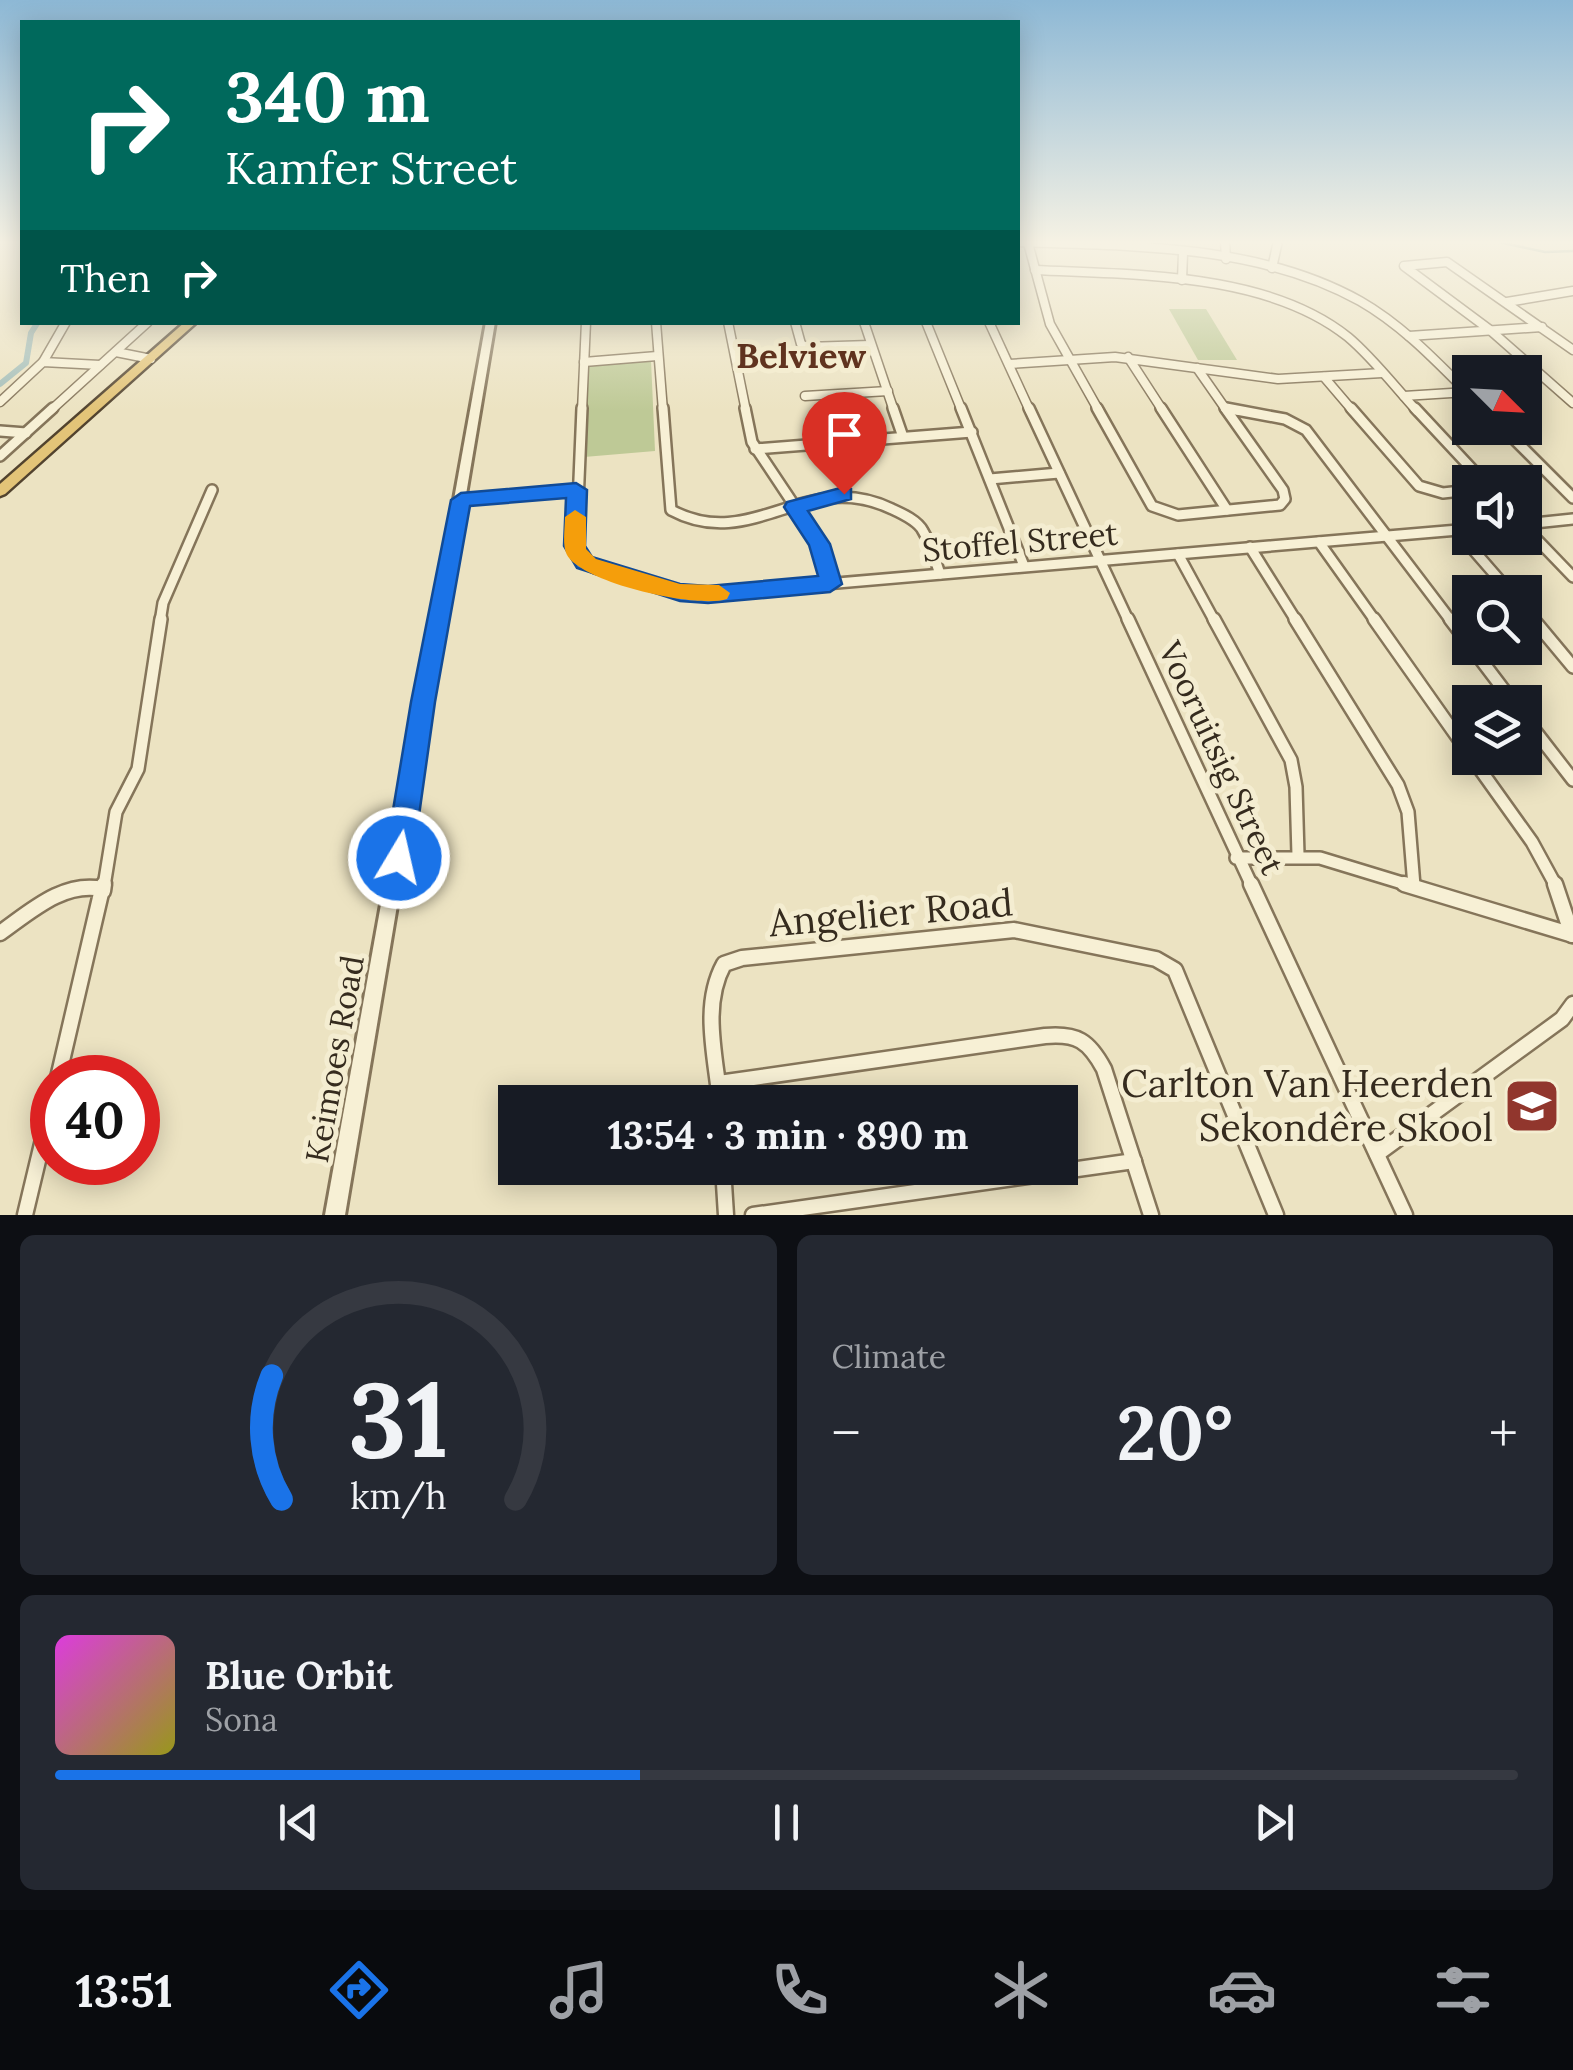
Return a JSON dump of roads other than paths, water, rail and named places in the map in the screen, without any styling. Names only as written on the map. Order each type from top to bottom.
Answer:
[{"type":"highway","points":[[0,491],[189,325]]},
{"type":"street","points":[[1042,298],[1067,359],[1152,506],[1178,515],[1284,502],[1286,495],[1198,368]]},
{"type":"street","points":[[1274,298],[1300,306],[1338,328],[1469,465]]},
{"type":"street","points":[[1354,298],[1409,336],[1452,377]]},
{"type":"street","points":[[1446,298],[1490,330],[1573,402]]},
{"type":"street","points":[[1501,298],[1573,350]]},
{"type":"street","points":[[1508,302],[1536,298]]},
{"type":"street","points":[[0,402],[43,362],[64,325]]},
{"type":"street","points":[[0,456],[145,325]]},
{"type":"street","name":"Keimoes Road","points":[[334,1215],[490,325]]},
{"type":"street","points":[[461,500],[576,490],[586,325]]},
{"type":"street","points":[[656,325],[671,510],[698,522],[731,523],[844,494],[911,519],[926,531],[940,574]]},
{"type":"street","points":[[729,325],[755,449],[820,544],[830,584]]},
{"type":"street","points":[[796,325],[800,344],[806,347],[870,345]]},
{"type":"street","points":[[865,325],[903,437]]},
{"type":"street","points":[[927,325],[1024,566]]},
{"type":"street","name":"Vooruitsig Street","points":[[990,325],[1405,1215]]},
{"type":"street","points":[[1409,336],[1544,327]]},
{"type":"street","points":[[116,352],[151,359]]},
{"type":"street","points":[[584,362],[657,356]]},
{"type":"street","points":[[1009,364],[1128,358],[1278,379],[1382,372]]},
{"type":"street","points":[[1128,358],[1227,510]]},
{"type":"street","points":[[43,362],[100,365]]},
{"type":"street","points":[[1324,377],[1419,486],[1452,492]]},
{"type":"street","points":[[805,396],[888,391]]},
{"type":"street","points":[[1404,396],[1452,394]]},
{"type":"street","points":[[1225,408],[1280,417],[1302,426],[1500,685]]},
{"type":"street","points":[[0,431],[26,432]]},
{"type":"street","points":[[755,449],[972,432]]},
{"type":"street","points":[[1520,445],[1573,498]]},
{"type":"street","points":[[990,479],[1059,474]]},
{"type":"street","points":[[64,1055],[102,895],[116,812],[138,769],[163,603],[212,490]]},
{"type":"street","name":"Stoffel Street","points":[[576,490],[574,546],[580,558],[595,568],[692,594],[1452,530]]},
{"type":"street","points":[[1542,523],[1573,518]]},
{"type":"street","points":[[1318,542],[1452,729]]},
{"type":"street","points":[[1542,543],[1573,577]]},
{"type":"street","points":[[1250,548],[1398,785],[1408,812],[1414,886]]},
{"type":"street","points":[[1178,554],[1291,760],[1296,787],[1298,855]]},
{"type":"street","points":[[1478,555],[1495,575]]},
{"type":"street","points":[[1542,630],[1573,666]]},
{"type":"street","points":[[1542,740],[1573,780]]},
{"type":"street","points":[[1484,775],[1552,873],[1564,900],[1572,935]]},
{"type":"street","points":[[1236,858],[1298,855],[1572,935]]},
{"type":"street","points":[[0,933],[56,897],[92,886],[102,895]]},
{"type":"street","name":"Angelier Road","points":[[719,1085],[713,986],[724,964],[735,960],[1014,930],[1156,959],[1176,970],[1182,981],[1276,1215]]},
{"type":"street","points":[[1377,1154],[1562,1019],[1573,1004]]},
{"type":"street","points":[[719,1082],[1070,1035],[1088,1042],[1102,1060],[1151,1215]]},
{"type":"street","points":[[753,1215],[1134,1161]]},
{"type":"street","points":[[25,1215],[32,1185]]},
{"type":"street","points":[[724,1185],[726,1215]]},
{"type":"waterway","points":[[0,384],[26,363],[36,325]]},
{"type":"place","name":"Carlton Van Heerden Sekondêre Skool","points":[[1532,1106]]},
{"type":"district","name":"Belview","points":[[801,356]]}]
